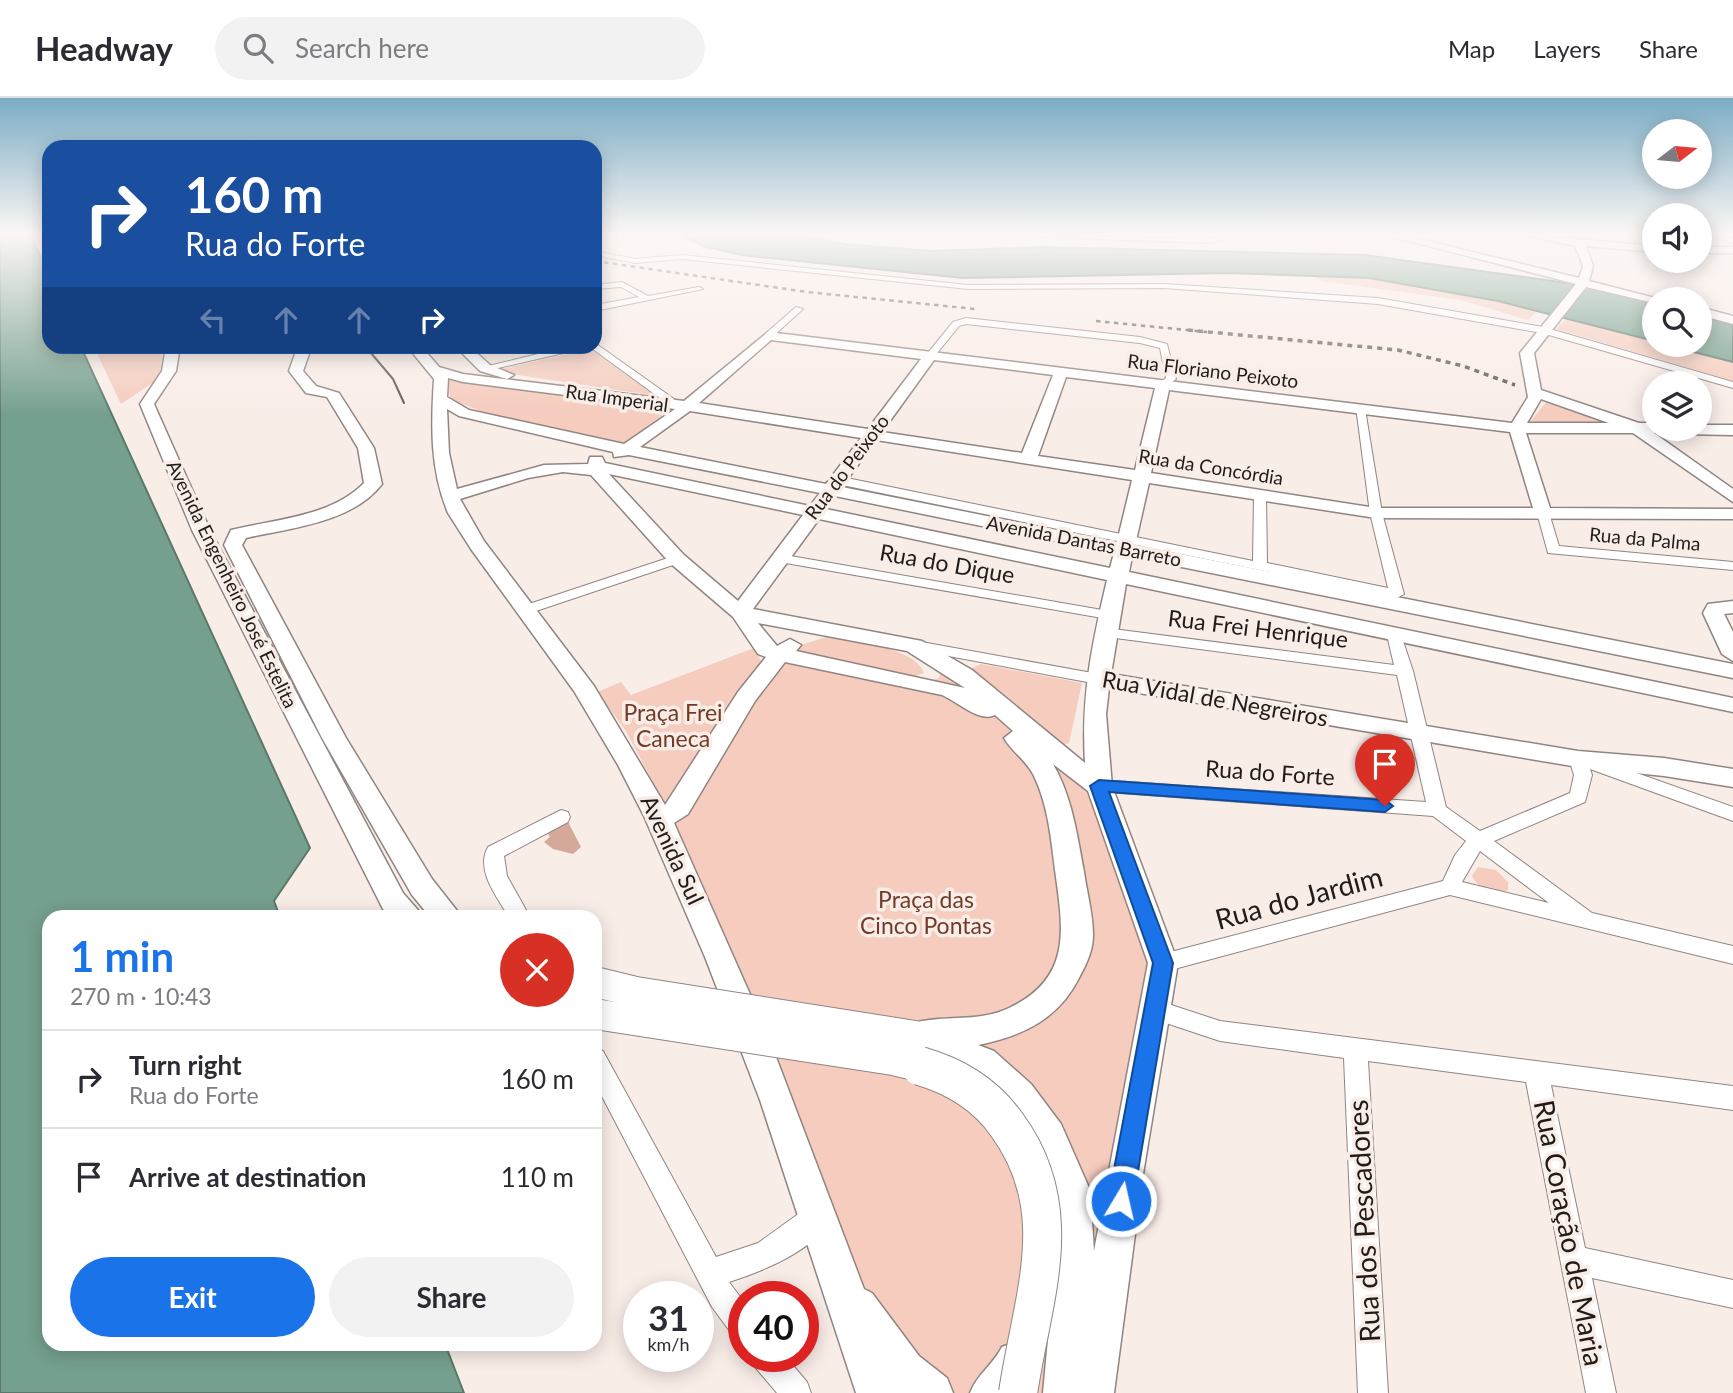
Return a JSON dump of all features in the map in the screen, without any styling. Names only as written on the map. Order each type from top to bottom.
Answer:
[{"type":"main road","points":[[1543,513],[1517,428],[1534,400],[1526,357],[1542,330],[1575,294]]},
{"type":"main road","points":[[1712,314],[1733,320]]},
{"type":"main road","points":[[600,469],[634,445],[679,402],[768,336]]},
{"type":"main road","name":"Rua Floriano Peixoto","points":[[768,336],[1517,428],[1642,428]]},
{"type":"main road","name":"Avenida Engenheiro José Estelita","points":[[172,354],[169,371],[147,404],[201,530],[323,742]]},
{"type":"main road","points":[[201,530],[236,540],[342,507],[367,493],[373,484],[366,448],[332,393],[311,390],[296,371],[302,354]]},
{"type":"main road","points":[[420,354],[436,371]]},
{"type":"main road","name":"Rua Imperial","points":[[470,354],[485,368],[507,375],[679,402]]},
{"type":"main road","name":"Rua do Peixoto","points":[[740,613],[930,356]]},
{"type":"main road","name":"Rua Imperial","points":[[436,371],[463,378],[679,402]]},
{"type":"main road","name":"Avenida Sul","points":[[436,371],[441,379],[442,463],[450,497],[477,544],[598,707],[668,819],[729,974],[845,1289],[877,1393]]},
{"type":"main road","points":[[1028,460],[1061,372]]},
{"type":"main road","points":[[1093,1393],[1125,1174],[1163,963],[1099,786],[1094,714],[1107,624],[1163,383]]},
{"type":"main road","points":[[1534,391],[1642,427]]},
{"type":"main road","name":"Avenida Dantas Barreto","points":[[440,400],[464,414],[595,442],[634,445],[1125,543],[1733,671]]},
{"type":"main road","name":"Rua da Concórdia","points":[[679,402],[870,436],[1376,513],[1733,514]]},
{"type":"main road","points":[[1712,430],[1733,430]]},
{"type":"main road","points":[[1662,441],[1733,497]]},
{"type":"main road","points":[[595,442],[600,469],[677,559],[740,613],[766,649],[778,654],[948,689],[971,699],[1009,731],[1041,765],[1053,794],[1068,861],[1078,937],[1073,963],[1055,993],[1036,1011],[1005,1026],[964,1033],[915,1036]]},
{"type":"main road","name":"Avenida Dantas Barreto","points":[[450,497],[563,466],[583,466],[1733,705]]},
{"type":"main road","name":"Avenida Engenheiro José Estelita","points":[[236,540],[323,742]]},
{"type":"main road","points":[[1724,608],[1713,613],[1733,654]]},
{"type":"main road","name":"Rua Vidal de Negreiros","points":[[740,613],[920,649]]},
{"type":"main road","points":[[668,819],[778,654],[800,639],[827,631]]},
{"type":"main road","points":[[918,681],[936,673],[934,660],[920,649]]},
{"type":"main road","points":[[920,649],[964,676],[1042,743],[1099,786]]},
{"type":"main road","name":"Rua Vidal de Negreiros","points":[[1098,679],[1581,760],[1664,767],[1733,778]]},
{"type":"main road","points":[[323,742],[393,901],[402,910]]},
{"type":"main road","points":[[323,742],[422,887],[441,910]]},
{"type":"main road","points":[[602,984],[636,992],[915,1036],[982,1062],[1019,1095],[1048,1136],[1071,1190],[1075,1254],[1064,1393]]},
{"type":"main road","points":[[602,1015],[911,1064],[963,1084],[979,1096],[1015,1135],[1026,1156],[1042,1203],[1042,1261],[1011,1376]]},
{"type":"main road","points":[[845,1289],[904,1371],[932,1393]]},
{"type":"street","points":[[640,294],[648,299]]},
{"type":"street","points":[[602,307],[671,294]]},
{"type":"street","points":[[1296,294],[1352,298],[1449,311],[1542,330],[1733,385]]},
{"type":"street","points":[[768,336],[799,309]]},
{"type":"street","name":"Rua do Peixoto","points":[[930,356],[956,324],[975,322],[1154,342],[1164,346],[1172,373],[1171,379],[1163,383]]},
{"type":"street","points":[[602,351],[679,402]]},
{"type":"street","points":[[485,368],[549,354]]},
{"type":"street","points":[[1360,409],[1376,513]]},
{"type":"street","points":[[1260,566],[1261,496]]},
{"type":"street","name":"Avenida Dantas Barreto","points":[[1125,543],[1260,566],[1396,594],[1376,513]]},
{"type":"street","name":"Rua da Palma","points":[[1543,513],[1553,550],[1733,566]]},
{"type":"street","name":"Rua do Dique","points":[[779,558],[1107,624]]},
{"type":"street","points":[[527,609],[677,559]]},
{"type":"street","name":"Rua Frei Henrique","points":[[1107,624],[1405,671]]},
{"type":"street","points":[[1395,635],[1437,810],[1591,921]]},
{"type":"street","name":"Rua Vidal de Negreiros","points":[[920,649],[1098,679]]},
{"type":"street","points":[[1733,814],[1581,760],[1583,775],[1578,797],[1471,837],[1450,887],[1733,955]]},
{"type":"street","name":"Rua do Forte","points":[[1099,786],[1437,810]]},
{"type":"street","points":[[516,910],[494,869],[492,860],[495,852],[561,817]]},
{"type":"street","name":"Rua do Jardim","points":[[1163,963],[1450,887]]},
{"type":"street","points":[[1153,1009],[1220,1031],[1733,1098]]},
{"type":"street","name":"Rua dos Pescadores","points":[[1354,1049],[1373,1393]]},
{"type":"street","points":[[602,1072],[709,1273],[728,1302]]},
{"type":"street","name":"Rua Coração de Maria","points":[[1536,1073],[1601,1393]]},
{"type":"street","points":[[709,1273],[742,1266],[778,1250],[818,1217]]},
{"type":"street","points":[[1574,1260],[1733,1294]]},
{"type":"street","points":[[779,1372],[796,1393]]},
{"type":"green space","points":[[1420,294],[1459,294],[1538,310],[1528,320],[1461,300]]},
{"type":"green space","points":[[1567,318],[1642,338],[1642,354],[1556,329]]},
{"type":"green space","points":[[97,354],[162,354],[160,378],[121,404]]},
{"type":"green space","points":[[568,354],[597,354],[657,396],[512,374],[501,369]]},
{"type":"green space","points":[[1651,357],[1712,357],[1733,362],[1733,381],[1712,375],[1712,371],[1699,371]]},
{"type":"green space","points":[[448,379],[542,389],[665,408],[668,411],[624,443],[501,419],[450,399]]},
{"type":"green space","points":[[1548,400],[1620,423],[1529,423]]},
{"type":"green space","points":[[826,637],[896,651],[918,664],[924,673],[914,677],[795,653],[798,646]]},
{"type":"green space","name":"Praça Frei Caneca","points":[[754,648],[763,664],[669,813],[626,731],[597,692],[621,682],[631,695]]},
{"type":"green space","name":"Praça das Cinco Pontas","points":[[937,661],[1091,786],[1152,947],[1087,1393],[891,1393],[670,826],[780,662],[919,685],[939,678],[941,670]]},
{"type":"green space","points":[[981,664],[1082,683],[1069,743],[1058,747],[970,669]]},
{"type":"green space","points":[[1478,867],[1496,870],[1508,882],[1508,890],[1492,892],[1483,888],[1472,876]]},
{"type":"shaded area","points":[[0,294],[42,294],[42,354],[84,354],[310,848],[274,901],[277,910],[42,910],[42,1351],[448,1351],[464,1393],[0,1393]]},
{"type":"shaded area","points":[[1461,294],[1620,294],[1642,299],[1642,338],[1498,301]]},
{"type":"shaded area","points":[[1712,317],[1733,322],[1733,362],[1712,357]]},
{"type":"shaded area","points":[[567,820],[581,847],[573,854],[553,849],[544,842],[550,837],[548,834]]},
{"type":"tram line","points":[[372,354],[393,379],[404,403]]},
{"type":"railway","points":[[831,294],[975,309]]},
{"type":"railway","points":[[1096,321],[1207,332]]},
{"type":"railway","points":[[1188,330],[1398,350],[1463,366],[1515,385]]},
{"type":"route","points":[[1121,1201],[1163,963],[1099,786],[1385,806]]}]
